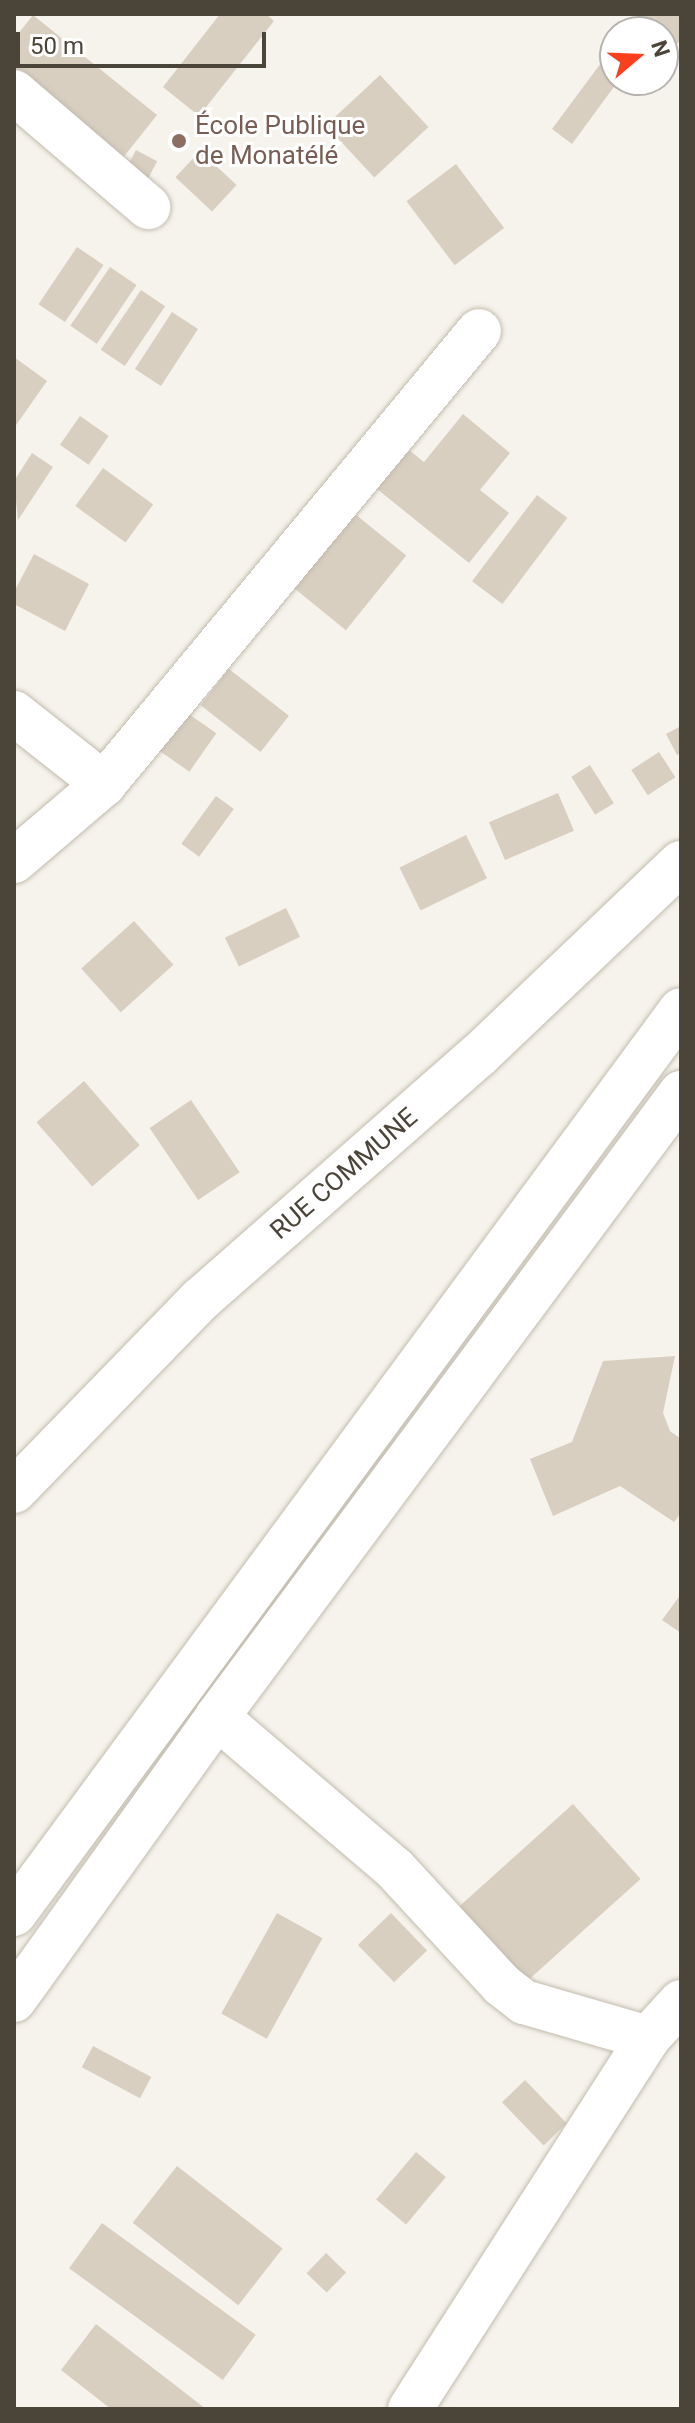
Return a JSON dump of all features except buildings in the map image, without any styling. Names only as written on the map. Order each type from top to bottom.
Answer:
[{"type":"street","points":[[14,92],[123,181],[148,207]]},
{"type":"street","points":[[14,861],[104,784],[479,331]]},
{"type":"street","points":[[14,713],[104,784]]},
{"type":"street","name":"RUE COMMUNE","points":[[14,1491],[201,1299],[478,1056],[681,863]]},
{"type":"street","points":[[14,1914],[681,1010]]},
{"type":"street","points":[[14,2000],[217,1717],[681,1093]]},
{"type":"street","points":[[439,1339],[478,1368]]},
{"type":"street","points":[[217,1717],[394,1868],[513,1993],[565,2016],[648,2038]]},
{"type":"street","points":[[410,2409],[648,2038],[681,2002]]},
{"type":"place","name":"École Publique de Monatélé","points":[[179,141]]}]
